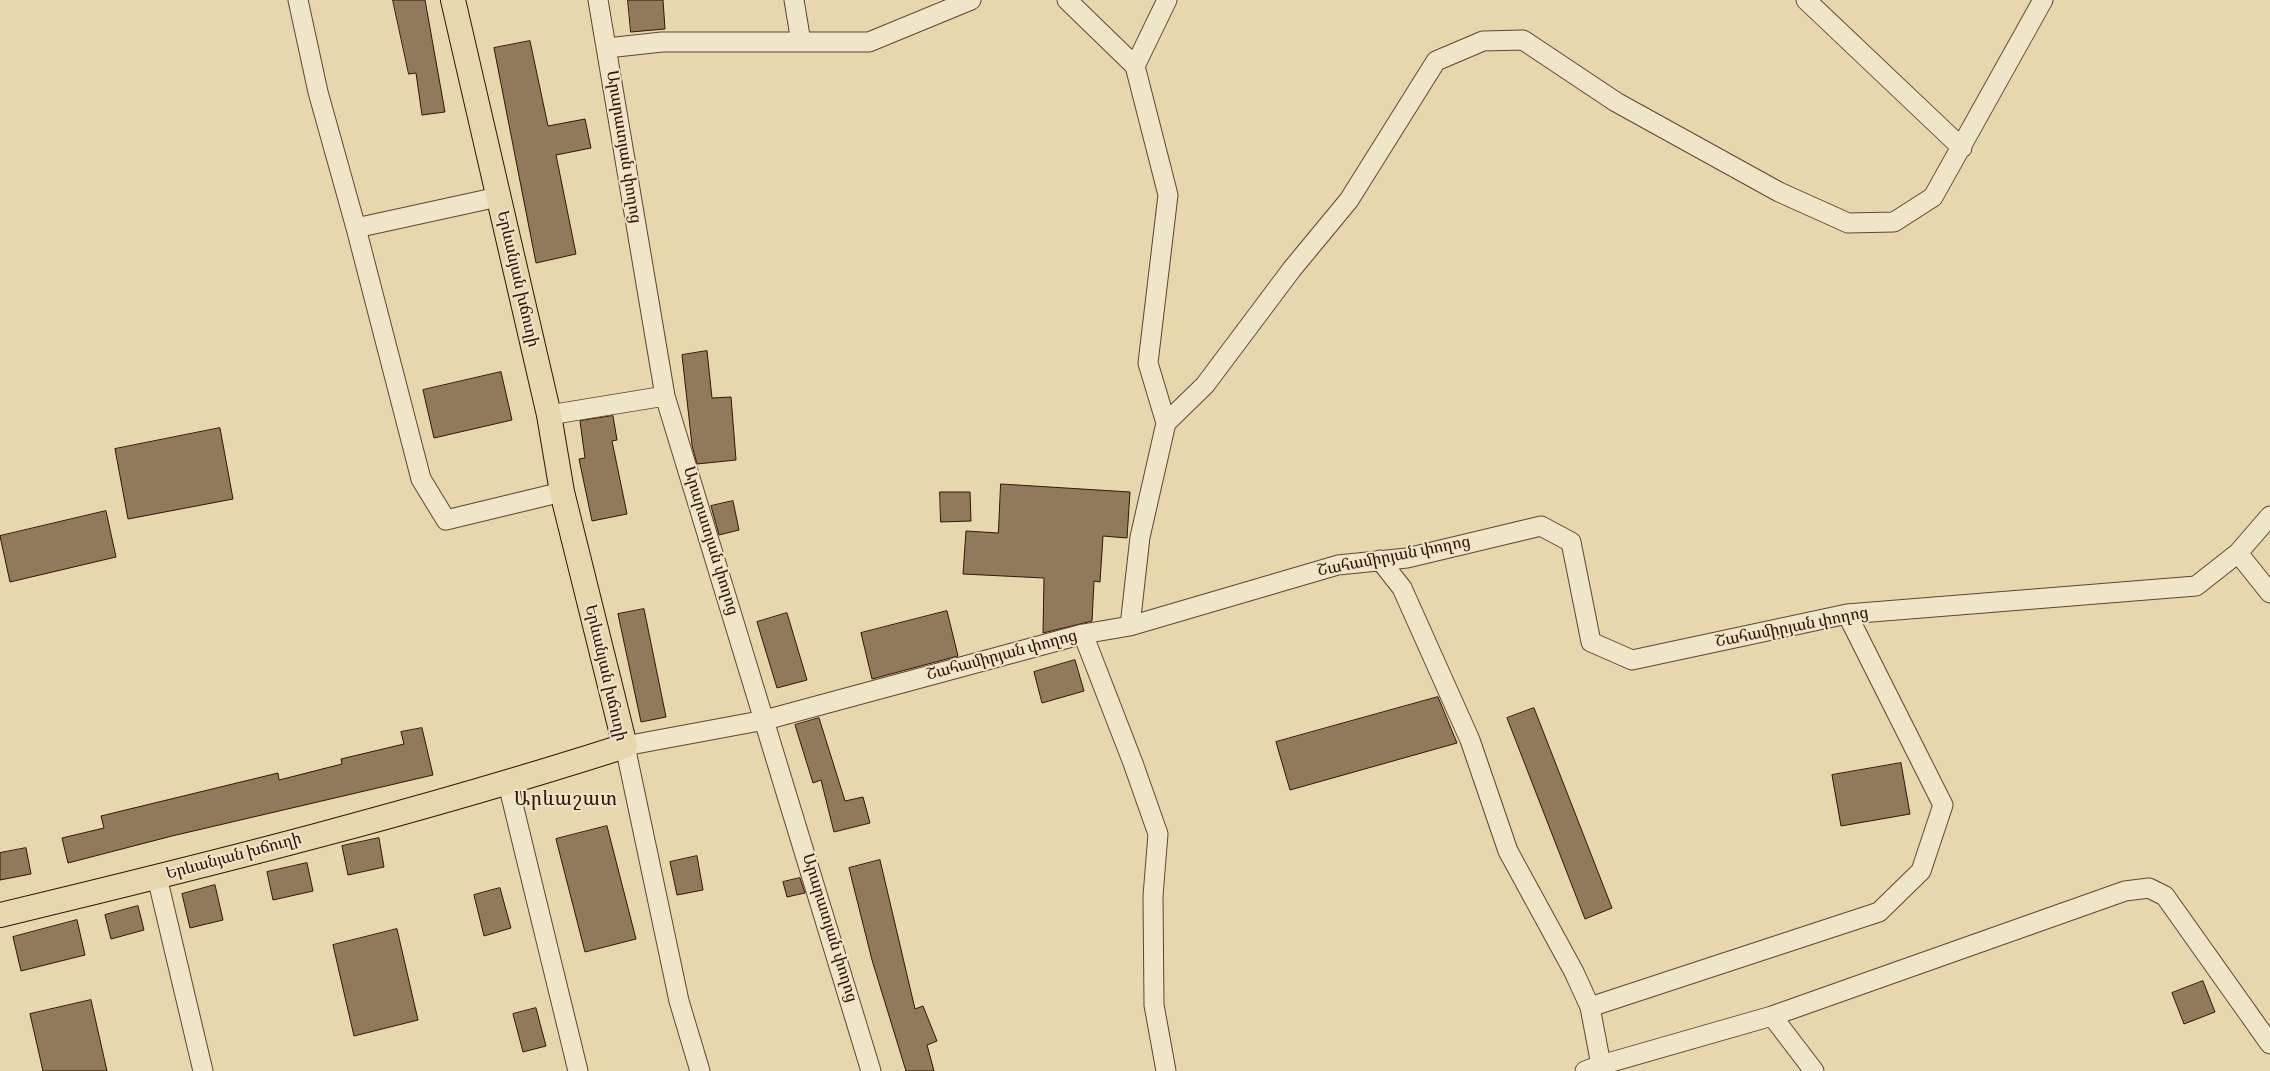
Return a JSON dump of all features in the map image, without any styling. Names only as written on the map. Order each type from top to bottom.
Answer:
[{"type":"main road","name":"Երևանյան խճուղի","points":[[0,915],[156,877],[508,784],[624,746],[562,492],[549,415],[453,0]]},
{"type":"street","points":[[298,0],[318,92],[422,479],[446,520],[562,492]]},
{"type":"street","name":"Արարատյան փողոց","points":[[598,0],[665,396],[766,720],[872,1071]]},
{"type":"street","points":[[794,0],[801,42]]},
{"type":"street","points":[[607,48],[662,42],[869,42],[971,0]]},
{"type":"street","points":[[1067,0],[1135,66],[1168,195],[1148,364],[1166,423],[1140,537],[1130,626]]},
{"type":"street","points":[[1135,66],[1167,0]]},
{"type":"street","points":[[1806,0],[1962,148]]},
{"type":"street","points":[[1166,423],[1205,386],[1292,270],[1349,200],[1436,61],[1483,41],[1523,40],[1616,102],[1779,192],[1848,223],[1894,222],[1933,197],[2043,0]]},
{"type":"street","points":[[356,228],[498,197]]},
{"type":"street","points":[[549,415],[665,396]]},
{"type":"street","name":"Շահամիրյան փողոց","points":[[624,746],[766,720],[1083,634],[1130,626],[1338,565],[1407,558],[1541,526],[1571,542],[1591,642],[1632,660],[1848,614],[2196,586],[2238,553],[2270,516]]},
{"type":"street","points":[[2238,553],[2270,593]]},
{"type":"street","points":[[1380,560],[1402,588],[1470,740],[1508,851],[1574,972],[1590,1007],[1593,1068],[1772,1016],[2124,891],[2149,888],[2165,896],[2270,1044]]},
{"type":"street","points":[[1590,1007],[1879,912],[1921,871],[1943,805],[1848,614]]},
{"type":"street","points":[[1083,634],[1133,763],[1158,834],[1153,896],[1154,1005],[1166,1071]]},
{"type":"street","points":[[624,746],[679,1001],[700,1071]]},
{"type":"street","points":[[508,784],[578,1071]]},
{"type":"street","points":[[156,877],[203,1071]]},
{"type":"street","points":[[1772,1016],[1814,1071]]},
{"type":"building","points":[[393,0],[425,0],[445,112],[422,115],[416,73],[409,74]]},
{"type":"building","points":[[628,0],[663,0],[665,29],[631,32]]},
{"type":"building","points":[[530,41],[548,126],[585,119],[591,148],[556,155],[576,254],[536,263],[494,48]]},
{"type":"building","points":[[707,351],[712,398],[731,397],[736,460],[697,464],[692,445],[682,355]]},
{"type":"building","points":[[501,372],[512,420],[434,438],[423,390]]},
{"type":"building","points":[[613,416],[617,440],[612,441],[627,514],[592,521],[579,459],[585,458],[580,421]]},
{"type":"building","points":[[220,428],[233,499],[128,519],[115,449]]},
{"type":"building","points":[[1001,484],[1130,492],[1127,538],[1103,536],[1100,582],[1094,581],[1092,621],[1043,633],[1044,578],[963,574],[966,531],[998,533]]},
{"type":"building","points":[[940,492],[970,492],[971,521],[941,522]]},
{"type":"building","points":[[733,501],[739,530],[719,535],[711,506]]},
{"type":"building","points":[[106,511],[116,557],[10,582],[0,536]]},
{"type":"building","points":[[644,609],[666,717],[641,722],[618,614]]},
{"type":"building","points":[[947,611],[958,656],[872,679],[861,633]]},
{"type":"building","points":[[787,613],[807,680],[777,688],[757,622]]},
{"type":"building","points":[[1075,660],[1084,691],[1042,703],[1034,672]]},
{"type":"building","points":[[1438,697],[1457,743],[1290,790],[1276,742]]},
{"type":"building","points":[[1534,708],[1612,908],[1585,919],[1507,718]]},
{"type":"building","points":[[819,718],[845,801],[863,797],[870,823],[834,832],[821,780],[813,783],[795,725]]},
{"type":"building","points":[[422,728],[433,775],[172,836],[68,863],[62,838],[104,828],[101,816],[278,773],[279,780],[342,764],[341,759],[404,744],[401,732]]},
{"type":"building","points":[[1901,763],[1910,814],[1841,826],[1832,775]]},
{"type":"building","points":[[607,826],[636,939],[585,952],[556,839]]},
{"type":"building","points":[[379,838],[384,867],[348,875],[342,846]]},
{"type":"building","points":[[26,848],[31,874],[0,880],[0,853]]},
{"type":"building","points":[[697,856],[703,890],[677,895],[670,862]]},
{"type":"building","points":[[880,860],[915,1009],[923,1006],[937,1041],[927,1045],[934,1071],[906,1071],[872,960],[849,868]]},
{"type":"building","points":[[307,863],[313,891],[273,900],[267,872]]},
{"type":"building","points":[[800,878],[805,893],[787,897],[783,882]]},
{"type":"building","points":[[215,885],[223,920],[190,928],[182,894]]},
{"type":"building","points":[[500,888],[511,928],[484,936],[474,895]]},
{"type":"building","points":[[138,906],[144,930],[111,939],[105,915]]},
{"type":"building","points":[[77,920],[85,955],[21,971],[13,937]]},
{"type":"building","points":[[397,929],[418,1020],[354,1036],[333,945]]},
{"type":"building","points":[[2203,981],[2215,1012],[2184,1024],[2172,993]]},
{"type":"building","points":[[91,1000],[107,1071],[43,1071],[30,1014]]},
{"type":"building","points":[[536,1008],[546,1046],[523,1052],[513,1014]]},
{"type":"district","name":"Արևաշատ","points":[[566,800]]}]
